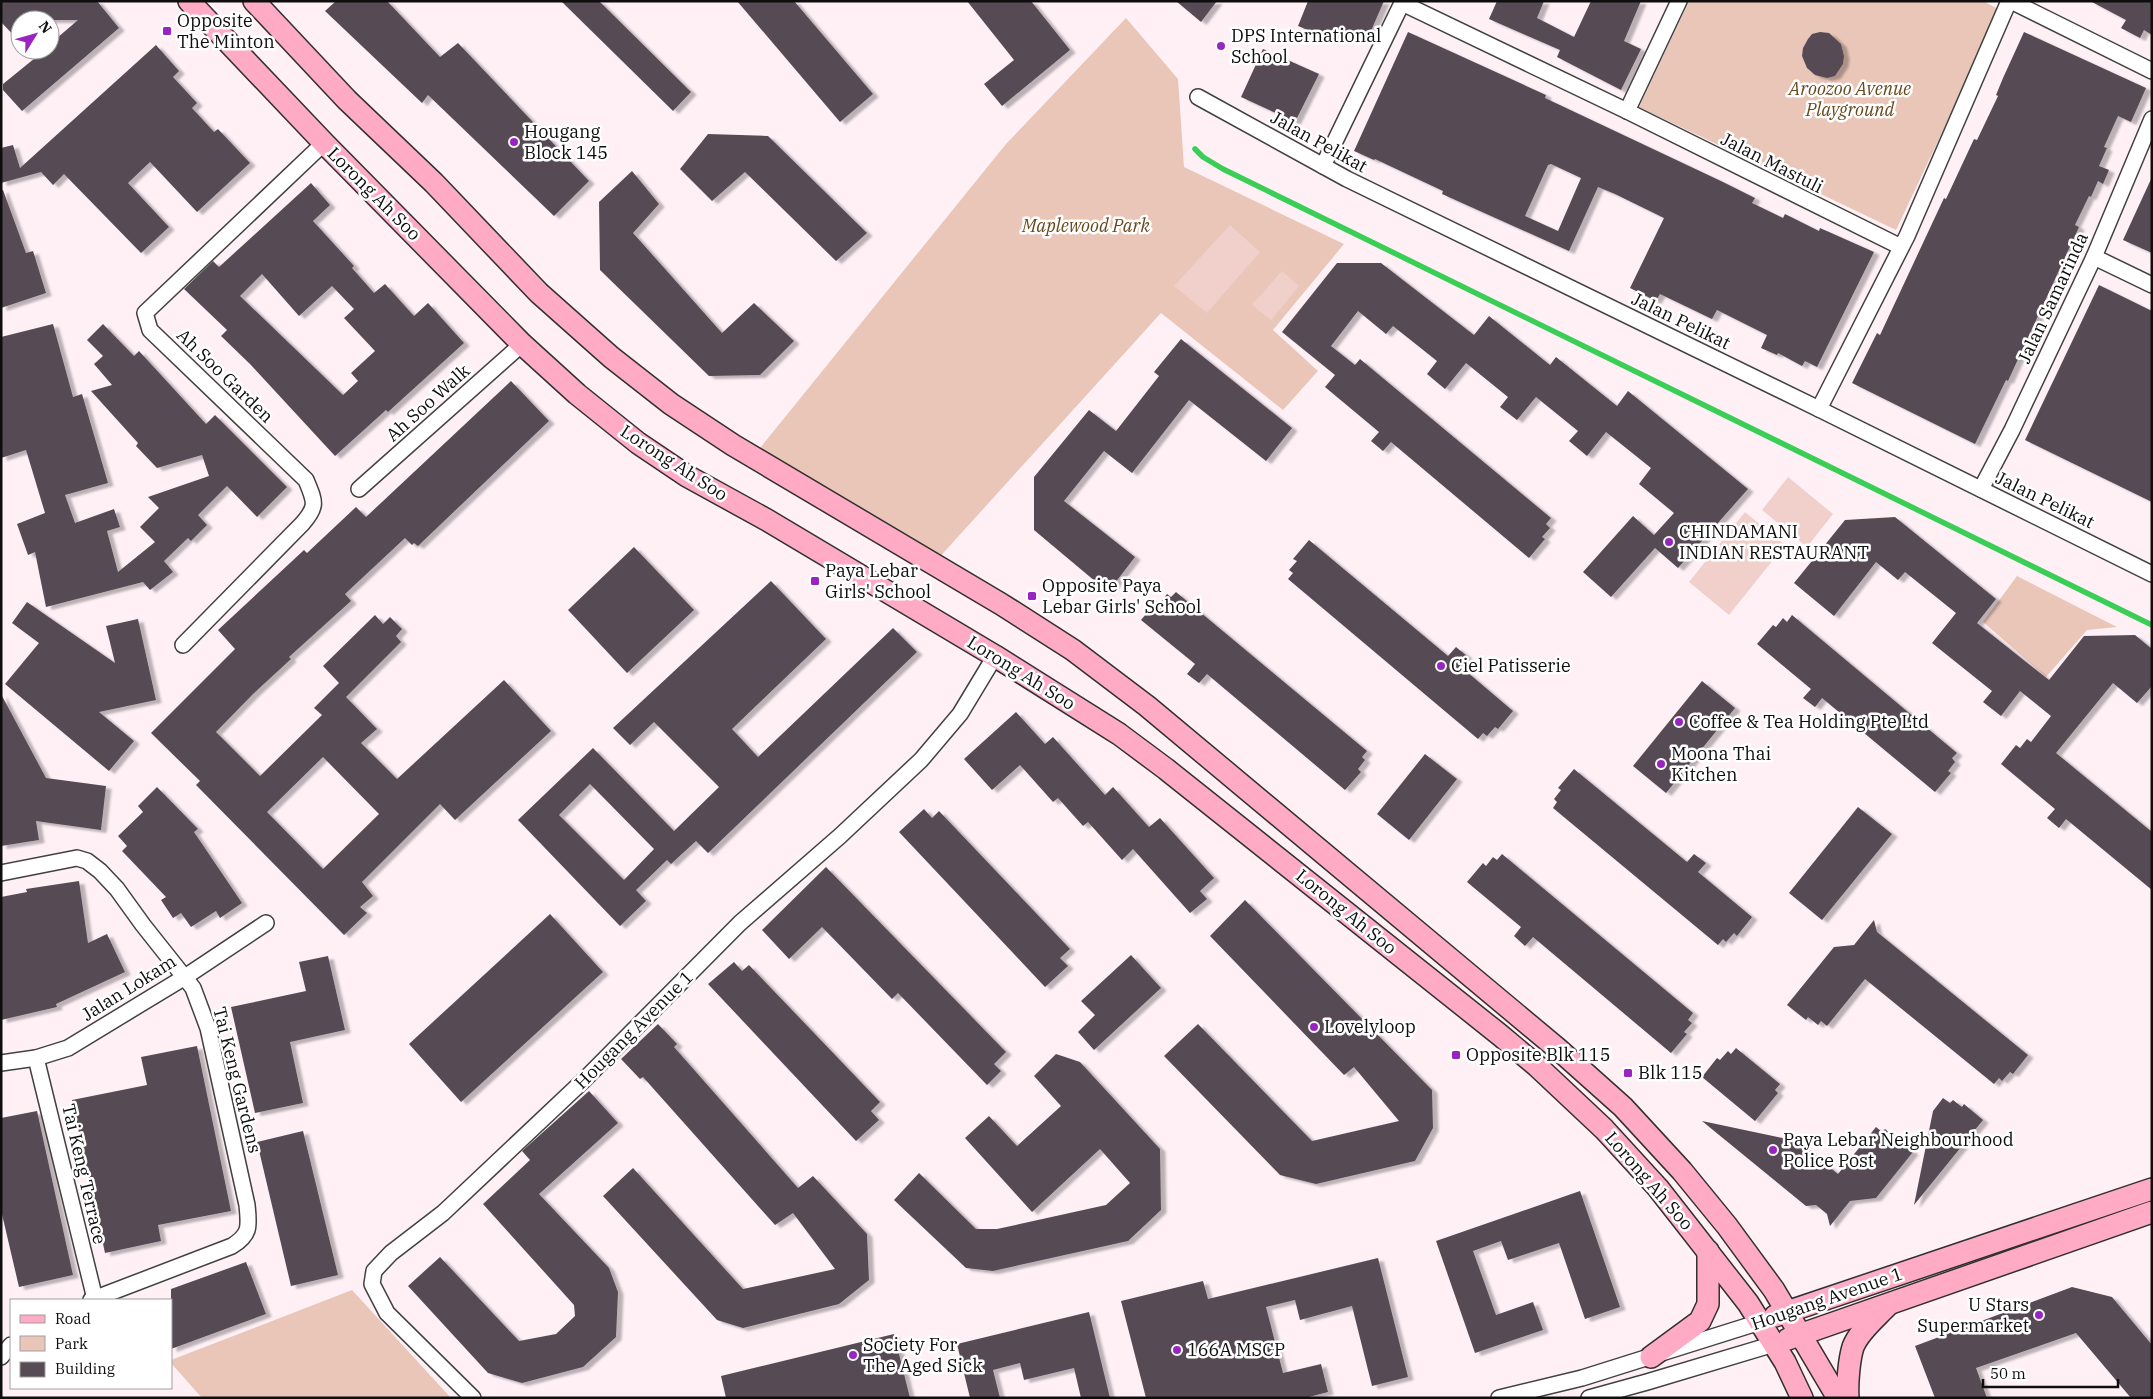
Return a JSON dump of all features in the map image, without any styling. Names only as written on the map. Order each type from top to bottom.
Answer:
[{"type":"main road","name":"Lorong Ah Soo","points":[[189,1],[324,143],[522,344],[577,394],[638,443],[687,476],[767,520],[995,656],[1119,734],[1166,769],[1538,1066],[1604,1129],[1658,1188],[1708,1251],[1760,1322],[1785,1362],[1802,1398]]},
{"type":"main road","name":"Lorong Ah Soo","points":[[254,1],[347,100],[434,183],[539,293],[611,358],[671,404],[733,445],[1040,628],[1102,671],[1546,1039],[1623,1107],[1682,1171],[1728,1226],[1774,1290],[1838,1398]]},
{"type":"main road","points":[[1166,769],[1186,774],[1197,767],[1197,756],[1186,739]]},
{"type":"main road","name":"Hougang Avenue 1","points":[[1760,1322],[2152,1189]]},
{"type":"main road","name":"Hougang Avenue 1","points":[[1774,1344],[2152,1212]]},
{"type":"main road","points":[[1651,1357],[1700,1321],[1708,1304],[1708,1251]]},
{"type":"main road","points":[[1848,1398],[1854,1347],[1863,1332],[1890,1303]]},
{"type":"street","points":[[1627,111],[1679,1]]},
{"type":"street","points":[[1819,409],[1901,247],[2010,1],[2152,72]]},
{"type":"street","points":[[1323,166],[1402,2]]},
{"type":"street","name":"Jalan Mastuli","points":[[1402,2],[1901,247]]},
{"type":"street","name":"Jalan Pelikat","points":[[1198,97],[1347,180],[1819,409],[2152,574]]},
{"type":"street","name":"Jalan Samarinda","points":[[1981,489],[2012,430],[2094,257],[2152,119]]},
{"type":"street","name":"Ah Soo Garden","points":[[182,645],[302,524],[312,512],[314,498],[306,480],[150,330],[145,313],[324,143]]},
{"type":"street","points":[[2094,257],[2152,286]]},
{"type":"street","name":"Ah Soo Walk","points":[[359,489],[522,344]]},
{"type":"street","name":"Hougang Avenue 1","points":[[473,1398],[387,1313],[372,1284],[374,1270],[390,1253],[443,1213],[584,1080],[740,923],[840,836],[921,760],[960,714],[995,656]]},
{"type":"street","name":"Tai Keng Gardens","points":[[1,873],[77,858],[87,861],[100,871],[117,889],[143,926],[193,988],[208,1028],[247,1205],[248,1229],[243,1239],[232,1246],[93,1299]]},
{"type":"street","name":"Jalan Lokam","points":[[1,1064],[36,1058],[68,1048],[184,977],[266,922]]},
{"type":"street","name":"Tai Keng Terrace","points":[[36,1058],[93,1299]]},
{"type":"street","name":"Hougang Avenue 1","points":[[1498,1398],[1582,1378],[1760,1322]]},
{"type":"street","name":"Hougang Avenue 1","points":[[1588,1398],[1774,1344]]},
{"type":"street","points":[[1,1357],[10,1346]]},
{"type":"green space","name":"Aroozoo Avenue Playground","points":[[1689,1],[1983,1],[2000,10],[1896,230],[1639,107]]},
{"type":"green space","name":"Maplewood Park","points":[[1126,18],[1178,79],[1184,167],[1344,244],[1273,330],[1318,371],[1283,410],[1161,313],[936,561],[756,453],[1006,144]]},
{"type":"green space","points":[[2017,576],[2117,627],[2087,630],[2046,677],[1983,622]]},
{"type":"green space","points":[[352,1290],[451,1398],[202,1398],[172,1364],[172,1360]]},
{"type":"shaded area","points":[[1230,225],[1260,252],[1207,313],[1174,286]]},
{"type":"shaded area","points":[[1282,271],[1299,286],[1271,320],[1252,305]]},
{"type":"shaded area","points":[[1788,477],[1833,514],[1807,547],[1762,510]]},
{"type":"shaded area","points":[[1745,512],[1785,545],[1729,615],[1689,582]]},
{"type":"building","points":[[1,1],[97,1],[119,28],[22,111],[3,90],[3,84],[33,60],[60,60],[60,35],[78,20],[60,20],[60,10],[10,10],[10,31],[1,22]]},
{"type":"building","name":"Hougang Block 145","points":[[336,1],[387,1],[440,57],[458,43],[589,181],[554,216],[428,95],[422,103],[325,11]]},
{"type":"building","points":[[561,1],[599,1],[691,92],[673,111]]},
{"type":"building","points":[[737,1],[794,1],[873,94],[840,122]]},
{"type":"building","points":[[967,1],[1031,1],[1070,50],[1002,106],[984,84],[1014,60]]},
{"type":"building","points":[[1176,1],[1217,1],[1201,22]]},
{"type":"building","points":[[1308,1],[1384,1],[1367,40],[1340,28],[1334,41],[1298,26]]},
{"type":"building","points":[[1497,1],[1544,1],[1537,18],[1574,37],[1591,1],[1641,1],[1624,41],[1641,49],[1621,90],[1557,57],[1560,50],[1489,19]]},
{"type":"building","points":[[2090,1],[2152,1],[2152,35],[2144,30],[2140,38],[2121,28],[2126,20]]},
{"type":"building","points":[[1408,32],[1546,95],[1545,98],[1723,182],[1755,198],[1752,203],[1783,218],[1785,214],[1819,231],[1820,228],[1874,252],[1817,367],[1805,361],[1802,366],[1778,353],[1777,355],[1761,348],[1767,335],[1717,310],[1712,319],[1660,294],[1656,301],[1630,288],[1664,218],[1615,194],[1598,187],[1569,251],[1442,194],[1443,191],[1354,151]],"holes":[[[1551,164],[1581,178],[1558,231],[1525,216],[1548,165]]]},
{"type":"building","points":[[1820,32],[1829,33],[1841,44],[1844,56],[1843,64],[1835,76],[1827,78],[1815,75],[1807,68],[1802,56],[1803,48],[1808,39],[1812,34]]},
{"type":"building","points":[[2024,32],[2146,88],[2131,122],[2118,116],[2104,147],[2107,148],[2099,166],[2109,170],[2103,184],[2098,181],[2091,197],[2089,196],[2075,225],[2079,227],[2008,381],[2006,380],[1975,444],[1852,383],[1877,333],[1880,335],[1944,198],[1946,199],[1974,139],[1977,140],[1998,96],[1996,95]]},
{"type":"building","points":[[156,45],[179,71],[173,77],[197,103],[192,108],[214,132],[218,129],[250,163],[197,212],[150,162],[128,183],[169,227],[141,253],[64,174],[53,185],[41,172],[1,183],[1,148],[13,145],[20,168]]},
{"type":"building","points":[[1263,49],[1319,74],[1295,122],[1241,97]]},
{"type":"building","points":[[708,134],[768,136],[867,233],[836,261],[745,172],[712,201],[680,169]]},
{"type":"building","points":[[632,171],[659,204],[633,233],[722,333],[754,303],[794,341],[760,375],[709,376],[600,270],[599,202]]},
{"type":"building","points":[[2152,177],[2152,253],[2123,240]]},
{"type":"building","points":[[311,183],[330,205],[313,221],[354,266],[352,268],[374,293],[385,284],[414,316],[428,303],[464,343],[388,412],[386,410],[335,456],[250,364],[221,336],[227,330],[184,289],[213,261],[219,267]],"holes":[[[262,274],[299,316],[332,286],[354,309],[344,318],[375,351],[351,373],[358,381],[343,395],[240,296]]]},
{"type":"building","points":[[1,190],[3,190],[26,253],[33,251],[46,293],[1,308]]},
{"type":"building","points":[[1337,263],[1381,263],[1474,335],[1489,316],[1550,365],[1556,357],[1617,406],[1628,391],[1748,489],[1678,568],[1655,548],[1611,597],[1583,572],[1633,516],[1654,535],[1674,513],[1639,484],[1651,468],[1606,432],[1587,456],[1569,441],[1578,431],[1536,397],[1517,420],[1500,407],[1508,397],[1466,363],[1445,389],[1427,374],[1437,361],[1393,326],[1386,334],[1358,311],[1331,346],[1355,365],[1360,359],[1551,518],[1546,524],[1550,528],[1542,537],[1545,539],[1529,558],[1391,442],[1383,451],[1371,441],[1379,432],[1325,387],[1335,375],[1282,332]]},
{"type":"building","points":[[2099,285],[2152,311],[2152,502],[2025,440]]},
{"type":"building","points":[[53,324],[73,397],[82,394],[108,483],[65,495],[75,523],[114,509],[120,527],[107,531],[118,572],[155,542],[140,527],[159,508],[148,497],[209,476],[202,455],[157,468],[136,446],[138,443],[91,391],[112,385],[94,364],[103,356],[87,340],[103,324],[134,356],[139,351],[206,424],[215,415],[287,487],[257,517],[227,486],[198,515],[207,525],[191,541],[188,538],[164,561],[173,572],[150,590],[143,582],[46,607],[35,552],[28,555],[17,524],[45,513],[26,450],[1,458],[1,337]]},
{"type":"building","points":[[1181,339],[1292,428],[1266,461],[1189,400],[1132,473],[1104,451],[1064,501],[1135,557],[1108,592],[1034,530],[1034,477],[1089,410],[1116,431],[1159,376],[1154,372]]},
{"type":"building","points":[[511,381],[549,421],[418,546],[414,543],[412,545],[405,538],[345,594],[351,601],[289,657],[291,659],[216,732],[260,776],[322,715],[314,708],[339,683],[323,666],[375,615],[383,624],[390,617],[402,629],[396,636],[401,642],[346,697],[377,729],[361,743],[397,779],[504,680],[551,731],[455,820],[440,804],[362,882],[373,896],[360,907],[367,913],[344,935],[196,785],[200,781],[151,733],[235,649],[218,630],[304,550],[307,553],[356,507],[366,517]],"holes":[[[323,757],[379,814],[323,869],[267,812]]]},
{"type":"building","points":[[1895,517],[1996,599],[1977,623],[2049,680],[2084,636],[2135,635],[2152,649],[2152,686],[2137,703],[2113,683],[2056,753],[2152,832],[2152,890],[2066,819],[2059,828],[2047,818],[2055,809],[2001,764],[2016,745],[2020,748],[2027,739],[2031,742],[2051,716],[2020,691],[2001,716],[1983,702],[1992,691],[1932,643],[1956,613],[1905,572],[1898,580],[1876,562],[1834,616],[1794,583],[1845,520]]},
{"type":"building","points":[[1309,540],[1448,656],[1456,647],[1467,656],[1460,666],[1513,711],[1498,729],[1495,727],[1487,736],[1483,733],[1478,739],[1288,579],[1293,573],[1289,570],[1297,561],[1293,559]]},
{"type":"building","points":[[634,547],[694,610],[627,673],[568,610]]},
{"type":"building","points":[[771,581],[826,639],[732,729],[758,757],[893,628],[917,652],[708,853],[696,841],[671,864],[667,860],[636,890],[646,901],[620,926],[518,820],[593,748],[674,831],[719,787],[654,722],[630,745],[613,728]],"holes":[[[590,784],[654,849],[624,880],[559,815]]]},
{"type":"building","points":[[1176,592],[1367,751],[1362,757],[1365,760],[1358,769],[1361,772],[1345,790],[1207,674],[1199,683],[1187,674],[1195,664],[1141,620],[1157,601],[1160,603],[1167,594],[1171,597]]},
{"type":"building","points":[[27,602],[115,663],[106,626],[138,619],[156,700],[99,712],[134,741],[109,771],[5,684],[39,643],[12,623]]},
{"type":"building","points":[[1792,615],[1957,753],[1952,758],[1955,762],[1948,771],[1951,773],[1935,792],[1822,698],[1815,707],[1803,698],[1811,689],[1757,644],[1773,625],[1776,627],[1783,618],[1787,622]]},
{"type":"building","points":[[1702,681],[1735,708],[1666,793],[1633,766]]},
{"type":"building","points":[[1,694],[46,778],[106,786],[101,830],[36,821],[39,840],[1,846]]},
{"type":"building","points":[[1016,712],[1045,744],[1053,737],[1105,795],[1113,787],[1149,827],[1160,818],[1214,878],[1200,891],[1207,899],[1190,913],[1133,849],[1122,860],[1088,822],[1083,826],[1058,798],[1053,802],[1020,765],[992,790],[964,759]]},
{"type":"building","points":[[1425,754],[1457,779],[1409,840],[1377,814]]},
{"type":"building","points":[[1574,769],[1687,862],[1694,854],[1706,863],[1698,872],[1752,917],[1737,936],[1734,933],[1726,942],[1723,939],[1718,945],[1553,808],[1557,802],[1554,799],[1561,790],[1558,788]]},
{"type":"building","points":[[157,787],[198,829],[194,832],[242,903],[220,918],[216,911],[191,927],[181,913],[173,918],[161,900],[166,897],[122,851],[127,846],[118,836],[143,812],[138,806]]},
{"type":"building","points":[[1858,807],[1892,834],[1822,920],[1789,893]]},
{"type":"building","points":[[924,809],[932,818],[939,811],[1070,949],[1060,958],[1068,966],[1045,987],[899,832]]},
{"type":"building","points":[[1502,854],[1693,1013],[1688,1020],[1692,1023],[1684,1032],[1687,1034],[1671,1053],[1533,937],[1525,946],[1514,936],[1521,927],[1467,882],[1483,863],[1486,866],[1493,857],[1497,860]]},
{"type":"building","points":[[826,867],[1006,1052],[994,1064],[1001,1071],[987,1085],[898,993],[892,999],[822,927],[789,959],[762,930]]},
{"type":"building","points":[[79,881],[88,943],[107,934],[125,972],[56,1004],[57,1007],[1,1020],[1,897],[27,892],[26,889]]},
{"type":"building","points":[[1245,900],[1432,1090],[1433,1128],[1415,1161],[1316,1184],[1280,1175],[1164,1056],[1198,1024],[1312,1141],[1399,1121],[1354,1067],[1344,1075],[1210,936]]},
{"type":"building","points":[[550,914],[603,972],[461,1102],[409,1044]]},
{"type":"building","points":[[1874,920],[1877,932],[2028,1055],[2013,1074],[2010,1072],[2002,1081],[1999,1078],[1994,1084],[1865,979],[1827,1026],[1821,1021],[1818,1025],[1808,1017],[1806,1020],[1787,1005],[1834,947],[1854,945]]},
{"type":"building","points":[[1131,955],[1161,988],[1094,1050],[1078,1032],[1095,1015],[1081,1001]]},
{"type":"building","points":[[328,956],[345,1030],[290,1042],[303,1103],[255,1113],[231,1007],[306,991],[299,962]]},
{"type":"building","points":[[734,962],[742,971],[749,965],[880,1102],[871,1111],[879,1120],[856,1141],[708,984]]},
{"type":"building","points":[[658,1024],[677,1044],[674,1047],[798,1188],[813,1176],[867,1234],[869,1280],[839,1304],[743,1328],[717,1320],[603,1196],[633,1168],[743,1289],[835,1269],[793,1213],[775,1225],[643,1077],[640,1079],[621,1059]]},
{"type":"building","points":[[197,1046],[231,1211],[158,1225],[161,1241],[105,1253],[72,1100],[147,1085],[141,1057]]},
{"type":"building","points":[[1736,1048],[1780,1084],[1775,1090],[1778,1093],[1755,1121],[1702,1077],[1717,1058],[1720,1060],[1728,1051],[1731,1054]]},
{"type":"building","points":[[1056,1054],[1080,1062],[1160,1149],[1161,1210],[1128,1241],[993,1271],[966,1268],[894,1200],[919,1173],[976,1229],[997,1229],[1106,1205],[1130,1183],[1100,1149],[1032,1212],[965,1138],[989,1116],[1017,1146],[1061,1106],[1034,1076]]},
{"type":"building","points":[[589,1091],[618,1123],[539,1194],[609,1268],[618,1292],[616,1337],[583,1367],[522,1383],[488,1373],[408,1286],[440,1257],[519,1341],[556,1334],[575,1316],[574,1305],[483,1204],[530,1160],[522,1151]]},
{"type":"building","points":[[1943,1098],[1950,1103],[1953,1100],[1962,1107],[1964,1104],[1983,1120],[1914,1205],[1933,1111]]},
{"type":"building","points":[[37,1111],[73,1275],[19,1287],[1,1210],[1,1118]]},
{"type":"building","points":[[1702,1121],[1797,1141],[1838,1174],[1876,1127],[1882,1132],[1885,1129],[1913,1152],[1876,1198],[1850,1201],[1830,1226],[1827,1214],[1816,1205],[1806,1206]]},
{"type":"building","points":[[303,1131],[338,1275],[291,1286],[257,1142]]},
{"type":"building","points":[[1580,1191],[1620,1307],[1585,1319],[1559,1243],[1508,1260],[1501,1241],[1473,1251],[1496,1315],[1533,1302],[1543,1330],[1475,1353],[1436,1241]]},
{"type":"building","points":[[1378,1258],[1408,1377],[1372,1386],[1352,1306],[1300,1320],[1295,1300],[1266,1307],[1283,1373],[1321,1364],[1328,1392],[1305,1398],[1146,1398],[1121,1301],[1203,1281],[1208,1299]]},
{"type":"building","points":[[246,1262],[266,1314],[172,1349],[171,1289]]},
{"type":"building","points":[[2072,1287],[2112,1297],[2152,1345],[2152,1398],[2131,1398],[2076,1333],[1976,1368],[1987,1398],[1935,1398],[1915,1346]]},
{"type":"building","points":[[1089,1312],[1110,1398],[1081,1398],[1074,1368],[1024,1380],[1020,1363],[993,1370],[1000,1398],[970,1398],[957,1344]]},
{"type":"building","name":"Society For The Aged Sick","points":[[894,1334],[910,1398],[726,1398],[721,1376]]},
{"type":"waterway","points":[[1195,149],[1203,157],[1223,169],[2152,625]]},
{"type":"place","name":"Opposite The Minton","points":[[167,31]]},
{"type":"place","name":"DPS International School","points":[[1221,46]]},
{"type":"place","name":"Hougang Block 145","points":[[514,142]]},
{"type":"place","name":"CHINDAMANI INDIAN RESTAURANT","points":[[1669,542]]},
{"type":"place","name":"Paya Lebar Girls' School","points":[[815,581]]},
{"type":"place","name":"Opposite Paya Lebar Girls' School","points":[[1032,596]]},
{"type":"place","name":"Ciel Patisserie","points":[[1441,666]]},
{"type":"place","name":"Coffee & Tea Holding Pte Ltd","points":[[1679,722]]},
{"type":"place","name":"Moona Thai Kitchen","points":[[1661,764]]},
{"type":"place","name":"Lovelyloop","points":[[1314,1027]]},
{"type":"place","name":"Opposite Blk 115","points":[[1456,1055]]},
{"type":"place","name":"Blk 115","points":[[1628,1073]]},
{"type":"place","name":"Paya Lebar Neighbourhood Police Post","points":[[1773,1150]]},
{"type":"place","name":"U Stars Supermarket","points":[[2039,1315]]},
{"type":"place","name":"166A MSCP","points":[[1177,1350]]},
{"type":"place","name":"Society For The Aged Sick","points":[[853,1355]]}]
